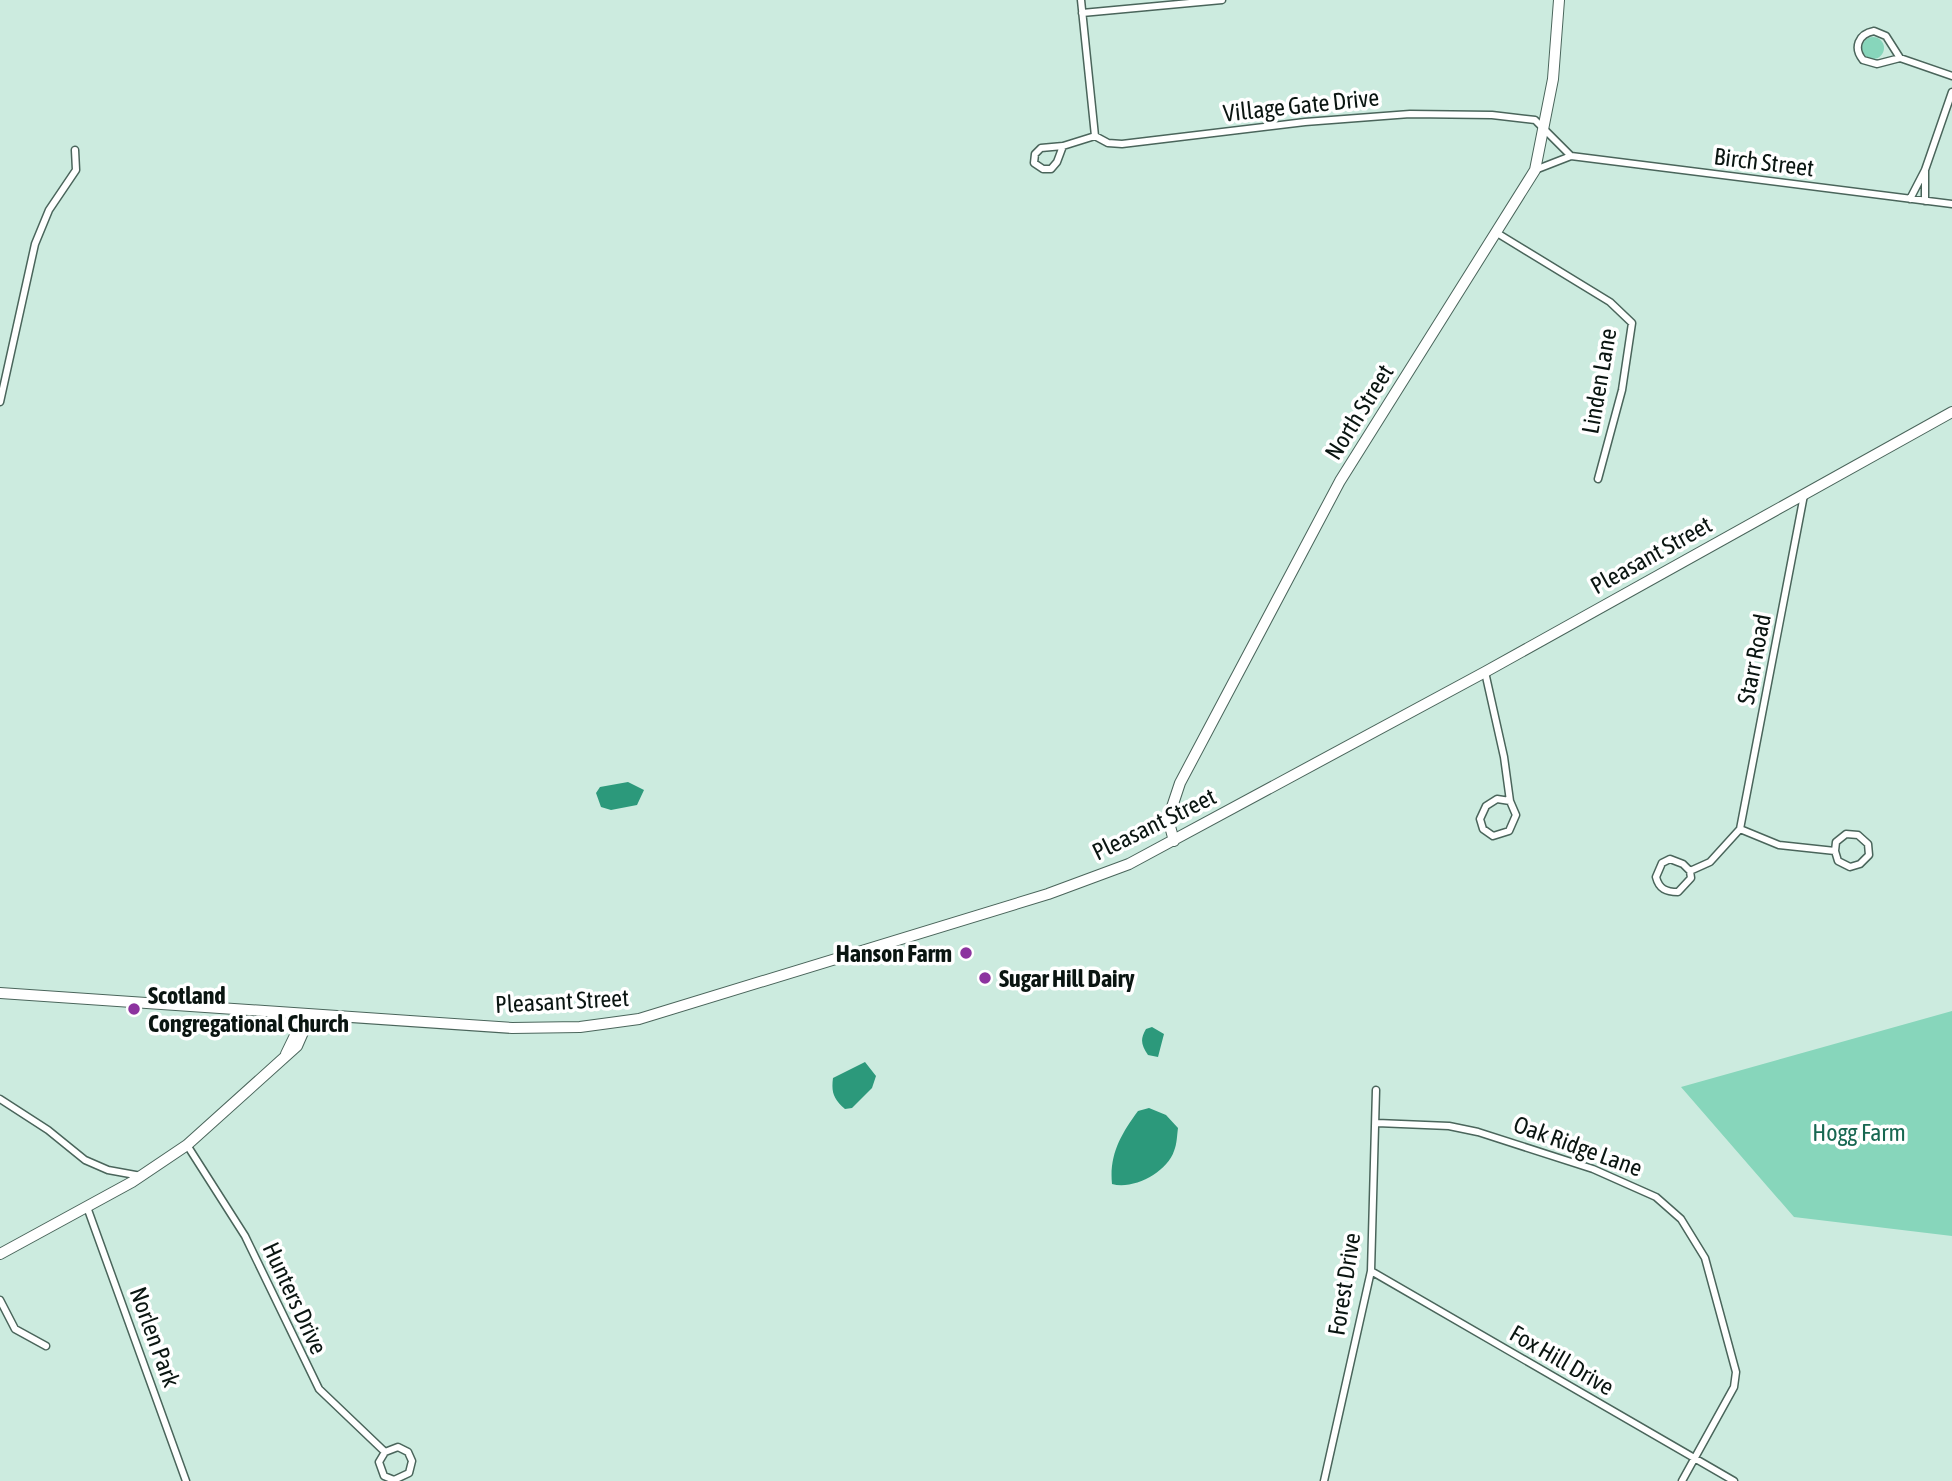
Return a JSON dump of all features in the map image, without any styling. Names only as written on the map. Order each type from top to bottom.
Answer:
[{"type":"main road","name":"North Street","points":[[1174,841],[1168,819],[1186,770],[1340,481],[1535,170],[1553,79],[1559,0]]},
{"type":"main road","name":"Pleasant Street","points":[[0,993],[302,1018],[512,1028],[580,1027],[639,1019],[1048,894],[1129,864],[1485,671],[1952,412]]},
{"type":"main road","points":[[0,1254],[141,1176],[187,1145],[300,1041],[303,1031],[302,1018]]},
{"type":"street","points":[[1080,0],[1096,136]]},
{"type":"street","points":[[1082,13],[1222,0]]},
{"type":"street","points":[[1900,58],[1882,34],[1869,32],[1859,39],[1857,51],[1866,62],[1877,64],[1900,58],[1952,76]]},
{"type":"street","points":[[1910,199],[1925,170],[1952,92]]},
{"type":"street","name":"Village Gate Drive","points":[[1063,146],[1051,169],[1039,168],[1034,163],[1035,154],[1041,148],[1063,146],[1096,136],[1108,143],[1122,144],[1296,123],[1410,114],[1522,117],[1545,126]]},
{"type":"street","points":[[1545,126],[1572,156]]},
{"type":"street","points":[[0,402],[35,244],[49,210],[76,170],[75,149]]},
{"type":"street","name":"Birch Street","points":[[1535,170],[1572,156],[1952,204]]},
{"type":"street","points":[[1925,170],[1925,201]]},
{"type":"street","name":"Linden Lane","points":[[1497,233],[1610,302],[1632,323],[1622,390],[1598,479]]},
{"type":"street","name":"Starr Road","points":[[1740,830],[1804,494]]},
{"type":"street","points":[[1485,671],[1504,757],[1510,801],[1516,815],[1512,828],[1498,836],[1486,832],[1480,819],[1484,809],[1497,799],[1510,801]]},
{"type":"street","points":[[1690,871],[1710,862],[1740,830],[1779,845],[1835,851]]},
{"type":"street","points":[[1846,834],[1858,835],[1868,844],[1869,855],[1860,864],[1850,867],[1838,861],[1835,851],[1836,842],[1846,834]]},
{"type":"street","points":[[1670,859],[1684,864],[1690,871],[1690,878],[1678,892],[1668,892],[1658,885],[1656,877],[1662,863],[1670,859]]},
{"type":"street","name":"Forest Drive","points":[[1324,1481],[1371,1271],[1377,1090]]},
{"type":"street","points":[[0,1099],[43,1126],[85,1160],[108,1170],[141,1176]]},
{"type":"street","name":"Oak Ridge Lane","points":[[1377,1123],[1449,1126],[1485,1134],[1636,1185],[1665,1203],[1681,1219],[1695,1238],[1709,1269],[1736,1372],[1734,1387],[1682,1481]]},
{"type":"street","name":"Hunters Drive","points":[[187,1145],[244,1236],[319,1389],[385,1452]]},
{"type":"street","name":"Norlen Park","points":[[87,1207],[186,1481]]},
{"type":"street","name":"Fox Hill Drive","points":[[1371,1271],[1734,1481]]},
{"type":"street","points":[[0,1300],[15,1329],[46,1346]]},
{"type":"street","name":"Hunters Drive","points":[[398,1447],[408,1452],[412,1461],[409,1473],[394,1480],[384,1476],[379,1462],[385,1452],[398,1447]]},
{"type":"green space","points":[[1873,37],[1881,40],[1884,48],[1881,56],[1873,59],[1865,56],[1862,48],[1865,40]]},
{"type":"green space","name":"Hogg Farm","points":[[1952,1011],[1952,1236],[1794,1217],[1681,1087]]},
{"type":"shaded area","points":[[628,782],[644,790],[637,805],[611,810],[601,807],[596,793],[600,787]]},
{"type":"shaded area","points":[[1152,1027],[1164,1034],[1158,1057],[1148,1055],[1143,1045],[1146,1029]]},
{"type":"shaded area","points":[[865,1062],[876,1076],[872,1088],[852,1108],[845,1109],[834,1095],[833,1078]]},
{"type":"shaded area","points":[[1149,1108],[1166,1115],[1178,1128],[1174,1151],[1164,1166],[1149,1178],[1130,1184],[1112,1184],[1114,1154],[1126,1128],[1138,1111]]},
{"type":"place","name":"Hanson Farm","points":[[966,953]]},
{"type":"place","name":"Sugar Hill Dairy","points":[[985,978]]},
{"type":"place","name":"Scotland Congregational Church","points":[[134,1009]]}]
